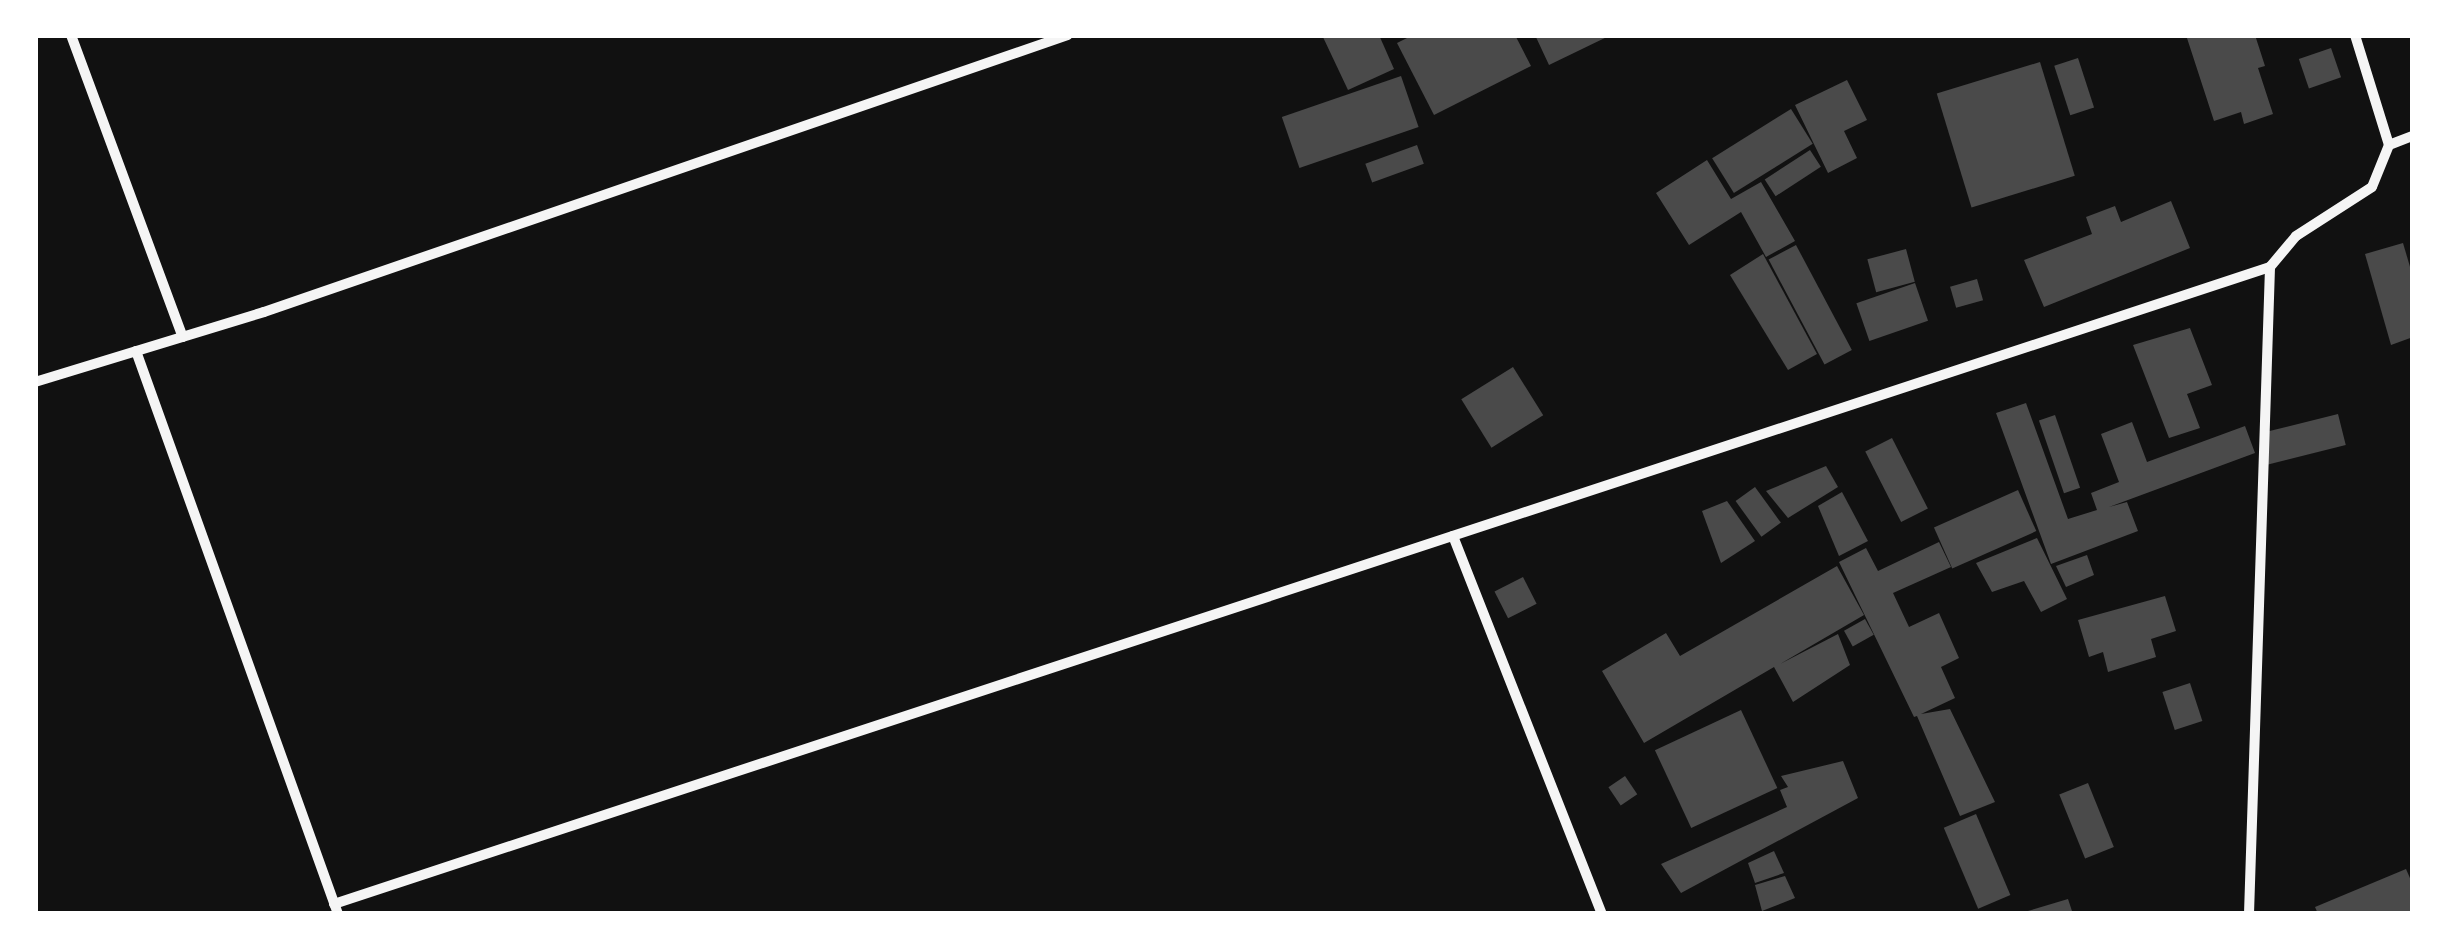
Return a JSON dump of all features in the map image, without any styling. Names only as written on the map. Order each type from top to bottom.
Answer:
[{"type":"street","points":[[71,35],[183,337]]},
{"type":"street","points":[[35,382],[183,337],[1068,35]]},
{"type":"street","points":[[136,352],[336,909],[2270,267],[2296,236],[2372,187],[2389,145],[2355,35]]},
{"type":"street","points":[[2389,145],[2413,136]]},
{"type":"street","points":[[2249,914],[2270,267]]},
{"type":"street","points":[[1453,536],[1602,914]]},
{"type":"building","points":[[1322,35],[1379,35],[1394,69],[1348,90]]},
{"type":"building","points":[[1413,35],[1515,35],[1531,66],[1434,115],[1397,43]]},
{"type":"building","points":[[1535,35],[1611,35],[1549,65]]},
{"type":"building","points":[[2186,35],[2255,35],[2265,66],[2258,68],[2273,114],[2244,124],[2241,112],[2214,121]]},
{"type":"building","points":[[2331,48],[2341,77],[2309,88],[2299,59]]},
{"type":"building","points":[[2078,58],[2094,107],[2070,115],[2054,66]]},
{"type":"building","points":[[2040,62],[2075,176],[1972,207],[1937,94]]},
{"type":"building","points":[[1401,76],[1419,127],[1299,168],[1282,117]]},
{"type":"building","points":[[1847,80],[1867,120],[1844,131],[1857,158],[1828,173],[1795,105]]},
{"type":"building","points":[[1791,109],[1813,144],[1734,193],[1712,158]]},
{"type":"building","points":[[1417,145],[1424,164],[1372,183],[1365,164]]},
{"type":"building","points":[[1810,150],[1821,167],[1776,196],[1765,179]]},
{"type":"building","points":[[1707,160],[1731,199],[1761,182],[1795,241],[1766,257],[1741,212],[1689,245],[1656,193]]},
{"type":"building","points":[[2171,201],[2190,248],[2044,307],[2024,260],[2092,234],[2086,217],[2115,206],[2121,222]]},
{"type":"building","points":[[2403,243],[2413,277],[2413,337],[2391,345],[2365,254]]},
{"type":"building","points":[[1796,245],[1852,350],[1824,365],[1769,260]]},
{"type":"building","points":[[1906,249],[1915,282],[1876,292],[1867,259]]},
{"type":"building","points":[[1763,254],[1817,354],[1788,370],[1730,275]]},
{"type":"building","points":[[1977,279],[1983,300],[1956,308],[1950,287]]},
{"type":"building","points":[[1915,283],[1928,321],[1869,341],[1856,303]]},
{"type":"building","points":[[2190,328],[2212,385],[2187,394],[2200,428],[2169,438],[2133,345]]},
{"type":"building","points":[[1513,367],[1543,415],[1491,448],[1461,399]]},
{"type":"building","points":[[2026,403],[2068,519],[2097,510],[2091,493],[2119,482],[2101,434],[2132,422],[2147,462],[2245,426],[2255,453],[2109,507],[2127,502],[2138,531],[2051,564],[1996,413]]},
{"type":"building","points":[[2338,414],[2346,445],[2268,464],[2260,433]]},
{"type":"building","points":[[2055,415],[2080,488],[2064,493],[2039,421]]},
{"type":"building","points":[[1892,438],[1928,508],[1901,522],[1865,452]]},
{"type":"building","points":[[1826,466],[1838,487],[1788,518],[1766,491]]},
{"type":"building","points":[[1755,487],[1781,523],[1761,537],[1736,501]]},
{"type":"building","points":[[2018,490],[2036,531],[1952,569],[1934,527]]},
{"type":"building","points":[[1842,492],[1868,541],[1839,556],[1818,506]]},
{"type":"building","points":[[1727,501],[1755,541],[1721,563],[1702,511]]},
{"type":"building","points":[[2037,538],[2067,599],[2041,612],[2024,581],[1992,592],[1976,563]]},
{"type":"building","points":[[1939,542],[1951,567],[1893,593],[1909,627],[1939,613],[1959,658],[1941,667],[1955,698],[1921,714],[1950,709],[1995,802],[1960,816],[1917,716],[1914,717],[1839,562],[1866,548],[1878,571]]},
{"type":"building","points":[[2087,555],[2094,575],[2066,587],[2056,566]]},
{"type":"building","points":[[1837,566],[1864,615],[1780,664],[1838,634],[1850,665],[1793,702],[1774,667],[1644,743],[1602,671],[1666,633],[1680,656]]},
{"type":"building","points":[[1523,577],[1537,604],[1508,618],[1494,592]]},
{"type":"building","points":[[2165,596],[2176,631],[2151,639],[2156,657],[2108,672],[2103,652],[2089,657],[2078,620]]},
{"type":"building","points":[[1865,619],[1874,635],[1853,646],[1844,631]]},
{"type":"building","points":[[2190,683],[2202,721],[2175,730],[2162,692]]},
{"type":"building","points":[[1741,710],[1777,788],[1691,828],[1655,750]]},
{"type":"building","points":[[1843,761],[1858,798],[1681,893],[1661,864],[1787,807],[1780,790],[1788,787],[1781,776]]},
{"type":"building","points":[[1625,776],[1637,794],[1621,805],[1608,787]]},
{"type":"building","points":[[2088,783],[2114,847],[2085,859],[2059,795]]},
{"type":"building","points":[[1976,814],[2010,895],[1978,909],[1944,828]]},
{"type":"building","points":[[1774,851],[1784,873],[1755,883],[1748,863]]},
{"type":"building","points":[[2406,869],[2413,885],[2413,914],[2318,914],[2315,907]]},
{"type":"building","points":[[1785,876],[1795,898],[1762,911],[1755,885]]},
{"type":"building","points":[[2068,899],[2073,914],[2021,914],[2021,913]]}]
